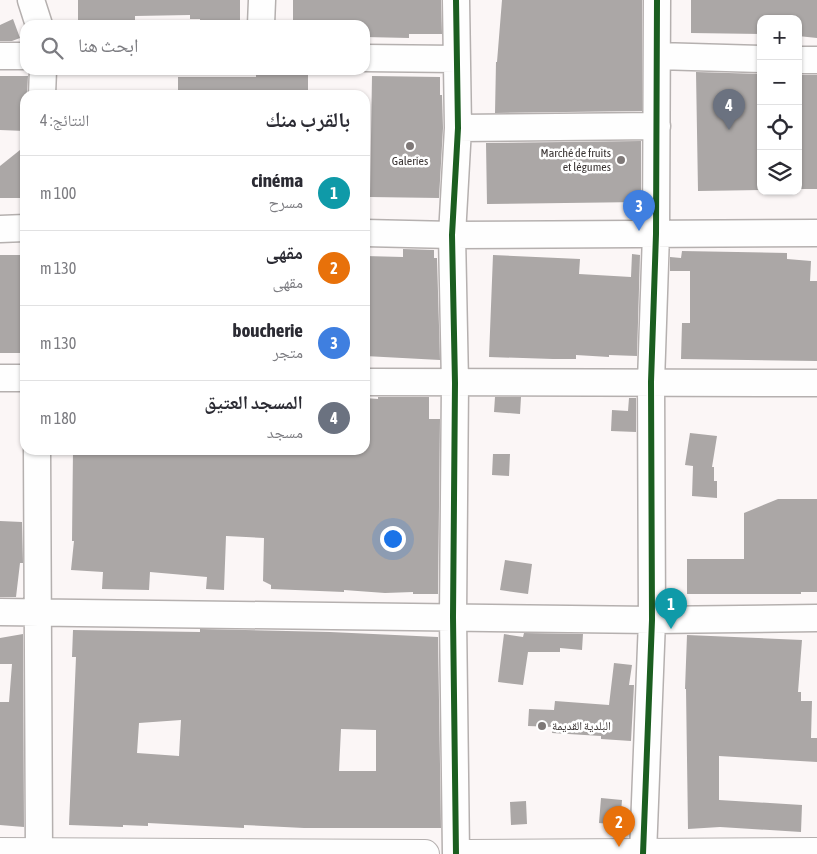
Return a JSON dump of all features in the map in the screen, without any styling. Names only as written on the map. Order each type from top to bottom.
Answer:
[{"type":"main road","points":[[0,852],[425,854]]},
{"type":"main road","points":[[467,854],[817,852]]},
{"type":"street","points":[[31,0],[37,20]]},
{"type":"street","points":[[261,20],[262,0]]},
{"type":"street","points":[[456,0],[458,128],[452,235],[455,383],[453,617],[456,854]]},
{"type":"street","points":[[643,853],[652,620],[651,382],[656,234],[657,0]]},
{"type":"street","points":[[0,56],[20,56]]},
{"type":"street","points":[[657,56],[757,59]]},
{"type":"street","points":[[370,58],[456,59]]},
{"type":"street","points":[[802,60],[817,60]]},
{"type":"street","points":[[42,90],[43,75]]},
{"type":"street","points":[[458,128],[657,126]]},
{"type":"street","points":[[0,229],[20,228]]},
{"type":"street","points":[[370,233],[452,235],[817,233]]},
{"type":"street","points":[[0,378],[20,378]]},
{"type":"street","points":[[370,382],[817,383]]},
{"type":"street","points":[[37,455],[39,853]]},
{"type":"street","points":[[0,612],[652,620],[817,618]]},
{"type":"building","points":[[78,0],[240,0],[240,20],[190,19],[190,15],[135,16],[135,20],[78,20]]},
{"type":"building","points":[[293,0],[441,0],[442,34],[409,34],[409,38],[370,37],[370,20],[293,20]]},
{"type":"building","points":[[502,0],[642,0],[642,111],[495,113],[496,62]]},
{"type":"building","points":[[691,0],[817,0],[817,38],[802,36],[802,15],[757,15],[757,34],[691,33]]},
{"type":"building","points":[[13,19],[20,38],[12,41],[0,41],[0,25]]},
{"type":"building","points":[[696,72],[757,74],[757,190],[698,191]]},
{"type":"building","points":[[256,75],[308,75],[308,90],[178,90],[178,77],[256,77]]},
{"type":"building","points":[[802,75],[817,75],[817,189],[802,189]]},
{"type":"building","points":[[0,76],[28,76],[27,90],[20,90],[20,131],[0,130]]},
{"type":"building","name":"Galeries","points":[[372,76],[440,77],[443,128],[439,198],[370,197]]},
{"type":"building","points":[[641,141],[641,202],[487,204],[486,143]]},
{"type":"building","points":[[20,150],[20,198],[0,198],[0,166]]},
{"type":"building","points":[[403,249],[434,250],[434,258],[437,258],[440,360],[370,356],[370,256],[403,257]]},
{"type":"building","points":[[682,251],[787,253],[787,259],[811,261],[810,281],[817,281],[817,361],[681,359],[682,323],[690,323],[690,271],[670,271],[670,257],[681,258]]},
{"type":"building","points":[[632,254],[640,255],[637,356],[576,355],[576,359],[489,357],[493,255],[580,259],[579,274],[631,277]]},
{"type":"building","points":[[0,255],[20,255],[20,353],[0,353]]},
{"type":"building","points":[[378,397],[429,397],[429,419],[440,419],[438,594],[271,589],[271,585],[263,581],[264,538],[226,536],[224,590],[206,589],[207,577],[150,572],[149,590],[102,589],[103,572],[71,570],[74,541],[72,541],[73,455],[370,455],[370,398],[378,399]]},
{"type":"building","points":[[495,397],[521,397],[520,414],[494,412]]},
{"type":"building","points":[[629,398],[636,398],[636,432],[611,431],[612,410],[628,411]]},
{"type":"building","points":[[690,433],[717,436],[712,467],[714,467],[714,481],[717,481],[717,498],[692,496],[693,466],[685,465]]},
{"type":"building","points":[[493,454],[510,454],[509,476],[492,475]]},
{"type":"building","points":[[778,499],[817,499],[817,592],[801,592],[801,594],[687,594],[687,559],[744,559],[744,513]]},
{"type":"building","points":[[0,521],[22,522],[23,563],[20,563],[16,597],[0,597]]},
{"type":"building","points":[[505,560],[532,564],[528,594],[500,590]]},
{"type":"building","points":[[200,629],[438,637],[441,828],[304,828],[244,825],[244,828],[148,823],[148,826],[123,825],[123,827],[69,825],[76,657],[72,657],[73,630],[200,632]],"holes":[[[181,720],[179,756],[137,753],[139,723]],[[341,729],[376,730],[376,771],[339,771]]]},
{"type":"building","points":[[524,633],[583,634],[582,650],[560,648],[560,652],[528,652],[523,685],[498,682],[504,634],[523,637]]},
{"type":"building","points":[[23,634],[24,827],[0,825],[0,702],[9,702],[12,664],[0,664],[0,638]]},
{"type":"building","points":[[687,635],[802,640],[798,692],[801,692],[801,701],[812,701],[811,738],[817,738],[817,762],[719,756],[719,800],[802,805],[801,832],[720,827],[688,829],[685,689]]},
{"type":"building","points":[[614,663],[632,665],[629,685],[634,685],[631,741],[601,739],[601,736],[552,733],[553,727],[528,726],[529,709],[554,710],[555,701],[609,705]]},
{"type":"building","points":[[601,798],[622,800],[620,825],[599,823]]},
{"type":"building","points":[[526,801],[527,824],[511,825],[510,802]]},
{"type":"cycle path","points":[[456,0],[458,128],[452,235],[455,383],[453,617],[456,854]]},
{"type":"cycle path","points":[[643,854],[652,620],[651,382],[656,234],[657,0]]},
{"type":"place","name":"المسجد العتيق","points":[[729,130]]},
{"type":"place","name":"Galeries","points":[[410,146]]},
{"type":"place","name":"Marché de fruits et légumes","points":[[621,160]]},
{"type":"place","name":"boucherie","points":[[639,231]]},
{"type":"place","name":"cinéma","points":[[671,629]]},
{"type":"place","name":"البلدية القديمة","points":[[542,726]]},
{"type":"place","name":"مقهى","points":[[619,847]]}]
